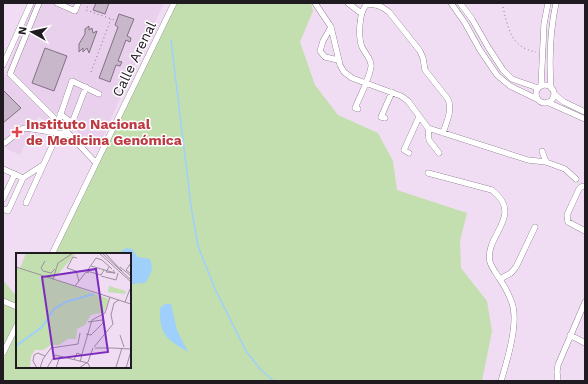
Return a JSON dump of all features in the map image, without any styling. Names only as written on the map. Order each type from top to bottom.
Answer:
[{"type":"street","points":[[3,65],[31,3]]},
{"type":"street","points":[[39,3],[10,74],[96,163]]},
{"type":"street","points":[[57,3],[75,10],[78,3]]},
{"type":"street","name":"Calle Arenal","points":[[52,253],[174,3]]},
{"type":"street","points":[[315,3],[331,27],[338,60],[344,72],[352,78],[392,92],[408,101],[428,128],[430,140],[439,153]]},
{"type":"street","points":[[320,3],[321,11]]},
{"type":"street","points":[[348,3],[361,13]]},
{"type":"street","points":[[451,3],[497,75],[510,86],[540,101],[547,102],[585,119]]},
{"type":"street","points":[[460,3],[472,19],[503,70],[512,79],[539,87],[548,86],[551,88]]},
{"type":"street","points":[[537,99],[536,95],[539,87],[543,53],[544,24],[548,3]]},
{"type":"street","points":[[556,3],[552,22],[550,72],[551,88],[554,94],[564,102],[585,112]]},
{"type":"street","points":[[358,109],[355,108],[371,68],[371,63],[361,43],[361,13],[366,5],[371,4],[384,7],[420,51],[425,70],[450,104],[443,133]]},
{"type":"street","points":[[331,27],[320,46],[320,51],[325,57],[338,60]]},
{"type":"street","points":[[58,122],[72,81],[100,94]]},
{"type":"street","points":[[60,114],[72,123],[86,87]]},
{"type":"street","points":[[385,118],[381,116],[392,92]]},
{"type":"street","points":[[547,102],[550,101],[554,94]]},
{"type":"street","points":[[409,153],[404,150],[419,117]]},
{"type":"street","points":[[3,143],[6,143],[26,128],[70,135]]},
{"type":"street","points":[[428,128],[528,160],[546,162],[565,170],[572,174],[576,179]]},
{"type":"street","points":[[26,203],[58,133]]},
{"type":"street","points":[[542,151],[546,162]]},
{"type":"street","points":[[3,209],[8,212],[23,178],[43,165]]},
{"type":"street","points":[[3,169],[23,178]]},
{"type":"street","points":[[428,173],[492,190],[503,202],[505,210],[504,218],[492,245],[490,254],[490,263],[512,303],[514,318],[508,355],[501,381]]},
{"type":"street","points":[[3,199],[15,174]]},
{"type":"street","points":[[585,186],[581,186],[579,189],[567,215],[568,222],[585,231]]},
{"type":"street","points":[[500,279],[511,273],[516,267],[534,227]]},
{"type":"street","points":[[4,301],[16,307]]},
{"type":"street","points":[[558,381],[558,365],[585,302]]},
{"type":"street","points":[[3,353],[16,327]]},
{"type":"street","points":[[570,335],[585,343]]},
{"type":"path","points":[[89,3],[86,10],[117,21]]},
{"type":"path","points":[[502,3],[513,38],[522,48],[543,53]]},
{"type":"path","points":[[91,72],[111,19]]},
{"type":"shaded area","points":[[34,3],[164,3],[127,82],[99,147],[97,148],[93,147],[57,112],[46,123],[39,116],[20,155],[3,147],[3,79]]},
{"type":"green space","points":[[177,3],[311,3],[313,11],[300,42],[315,85],[338,115],[378,133],[393,161],[397,190],[467,213],[460,241],[461,268],[487,301],[492,331],[482,381],[3,381],[3,360],[16,333],[16,368],[131,368],[131,253],[55,253]]},
{"type":"green space","points":[[3,280],[16,296],[16,326],[3,352]]},
{"type":"water","points":[[126,248],[132,249],[138,257],[150,259],[152,266],[151,272],[145,283],[131,284],[131,253],[118,253]]},
{"type":"water","points":[[165,304],[171,304],[177,330],[188,352],[165,335],[161,324],[160,308]]},
{"type":"building","points":[[96,3],[109,3],[105,14],[93,10]]},
{"type":"building","points":[[119,14],[134,19],[127,36],[131,38],[130,42],[126,40],[118,61],[122,62],[120,66],[116,65],[110,82],[99,78],[118,27],[115,25]]},
{"type":"building","points":[[89,26],[89,30],[92,28],[93,33],[97,31],[89,53],[87,48],[83,52],[83,48],[79,52],[79,44],[85,34],[85,29]]},
{"type":"building","points":[[45,48],[67,56],[54,91],[32,83]]},
{"type":"building","points":[[3,90],[21,108],[3,123]]},
{"type":"waterway","points":[[171,40],[191,206],[198,246],[215,289],[246,351],[261,370],[274,381]]},
{"type":"place","name":"Instituto Nacional de Medicina Genómica","points":[[17,132]]}]
